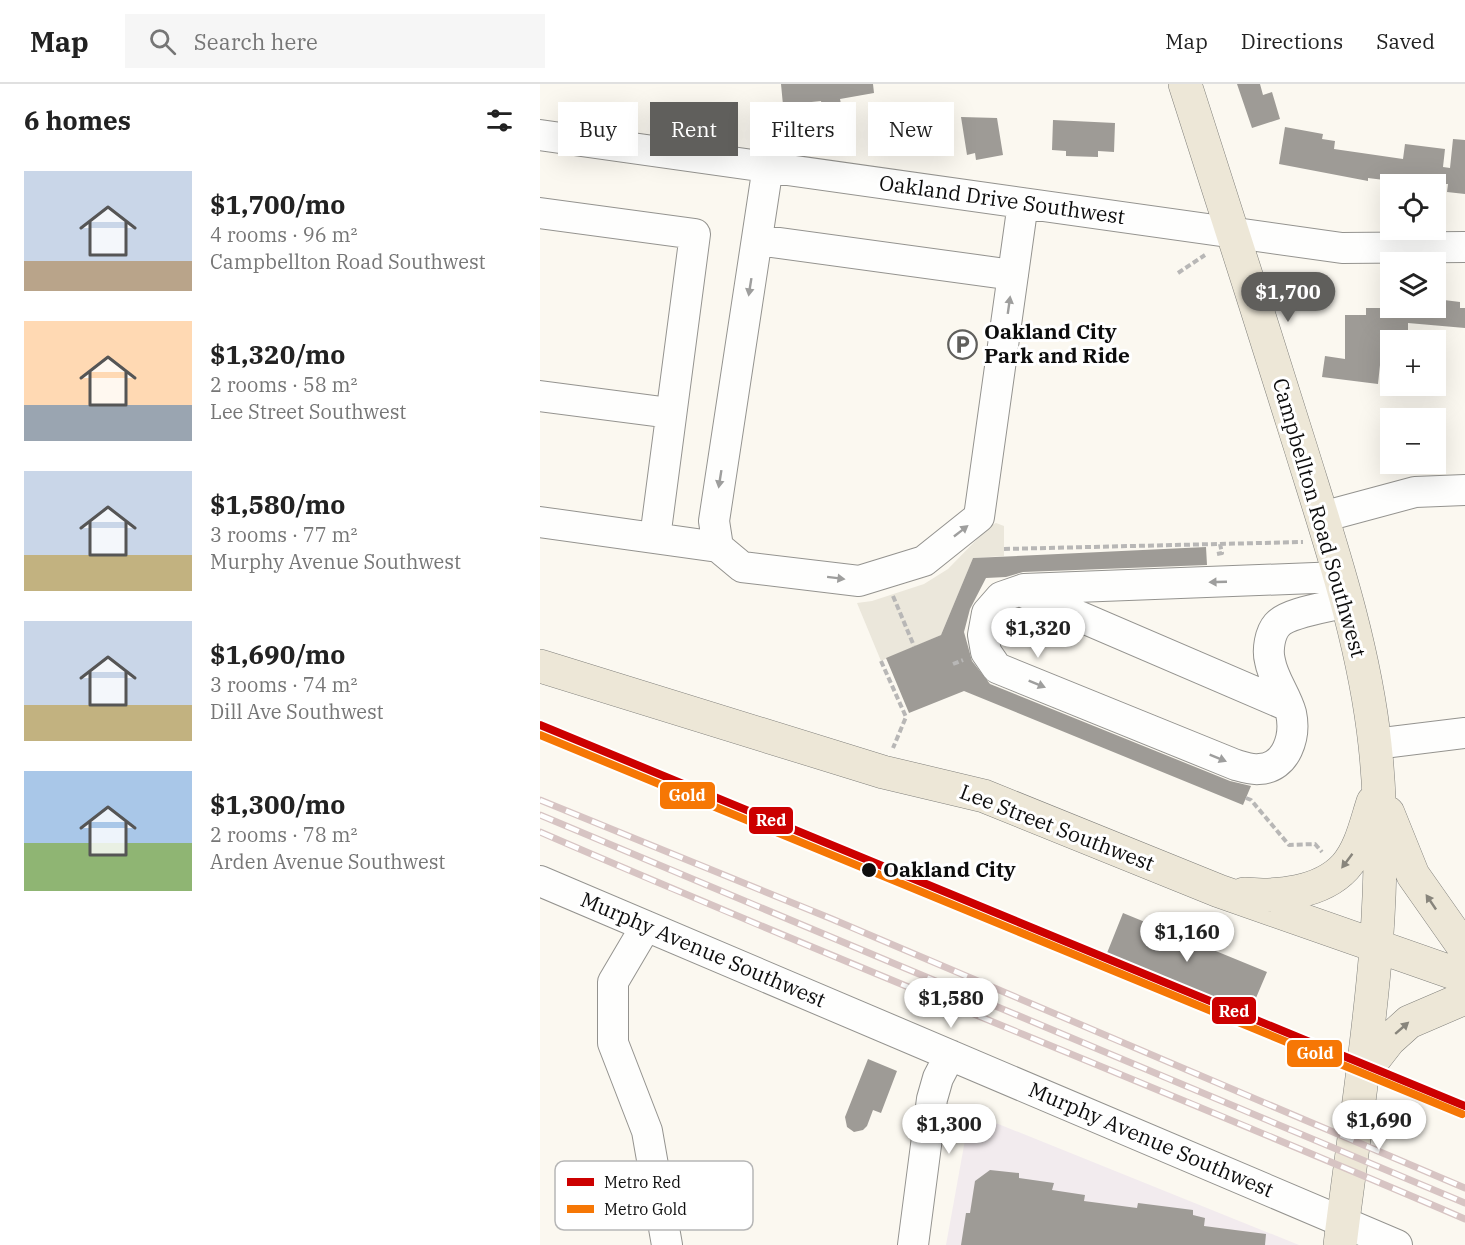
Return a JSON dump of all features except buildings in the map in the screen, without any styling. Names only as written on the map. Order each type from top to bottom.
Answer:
[{"type":"main road","name":"Campbellton Road Southwest","points":[[1185,84],[1326,529],[1357,636],[1375,744],[1381,846],[1364,1072],[1342,1234]]},
{"type":"main road","name":"Lee Street Southwest","points":[[540,666],[883,772],[984,796],[1218,891],[1465,977]]},
{"type":"main road","points":[[1218,891],[1269,894],[1301,891],[1324,883],[1345,867],[1359,843],[1378,789]]},
{"type":"main road","points":[[1378,789],[1413,874],[1465,949]]},
{"type":"main road","points":[[1364,1072],[1389,1040],[1409,1022],[1465,998]]},
{"type":"street","name":"Oakland Drive Southwest","points":[[540,135],[1342,248],[1465,247]]},
{"type":"street","points":[[718,547],[714,521],[768,166]]},
{"type":"street","points":[[540,522],[718,547],[742,567],[859,581],[924,561],[979,517],[1023,203]]},
{"type":"street","points":[[540,213],[695,234],[655,538]]},
{"type":"street","points":[[757,240],[1013,275]]},
{"type":"street","points":[[540,396],[670,413]]},
{"type":"street","points":[[1326,529],[1415,492],[1465,490]]},
{"type":"street","points":[[1260,580],[1343,590],[1277,625],[1270,640],[1269,660],[1288,706],[1293,731],[1287,751],[1277,764],[1259,770],[1236,765],[997,668],[986,652],[982,635],[987,613],[1001,597],[1020,590],[1260,580]]},
{"type":"street","points":[[1260,580],[1265,611],[1277,625]]},
{"type":"street","points":[[1020,590],[1288,706]]},
{"type":"street","points":[[1375,744],[1465,733]]},
{"type":"street","name":"Murphy Avenue Southwest","points":[[540,881],[950,1054],[1342,1234],[1397,1245]]},
{"type":"street","points":[[646,926],[613,982],[614,1043],[647,1131],[652,1161]]},
{"type":"street","points":[[913,1245],[932,1099],[938,1078],[950,1054]]},
{"type":"street","points":[[664,1230],[667,1245]]},
{"type":"path","points":[[1004,549],[1221,544],[1326,529]]},
{"type":"path","points":[[1214,555],[1221,553],[1221,544]]},
{"type":"path","points":[[892,595],[914,646]]},
{"type":"path","points":[[881,660],[906,717]]},
{"type":"path","points":[[1246,798],[1251,800],[1289,845],[1315,844],[1329,861]]},
{"type":"shaded area","points":[[996,523],[1004,526],[1004,556],[973,558],[941,635],[881,661],[857,603],[872,601],[924,584],[948,569],[990,526]]},
{"type":"shaded area","points":[[986,1119],[1299,1245],[946,1245],[967,1129]]},
{"type":"railway","points":[[540,800],[832,919],[1465,1188]]},
{"type":"railway","points":[[540,815],[1465,1203]]},
{"type":"railway","points":[[540,832],[1465,1219]]},
{"type":"metro line","name":"Red","points":[[540,725],[1465,1106]]},
{"type":"metro line","name":"Gold","points":[[540,735],[1462,1114]]},
{"type":"place","name":"Oakland City Park and Ride","points":[[963,344]]},
{"type":"place","name":"Oakland City","points":[[869,870]]}]
